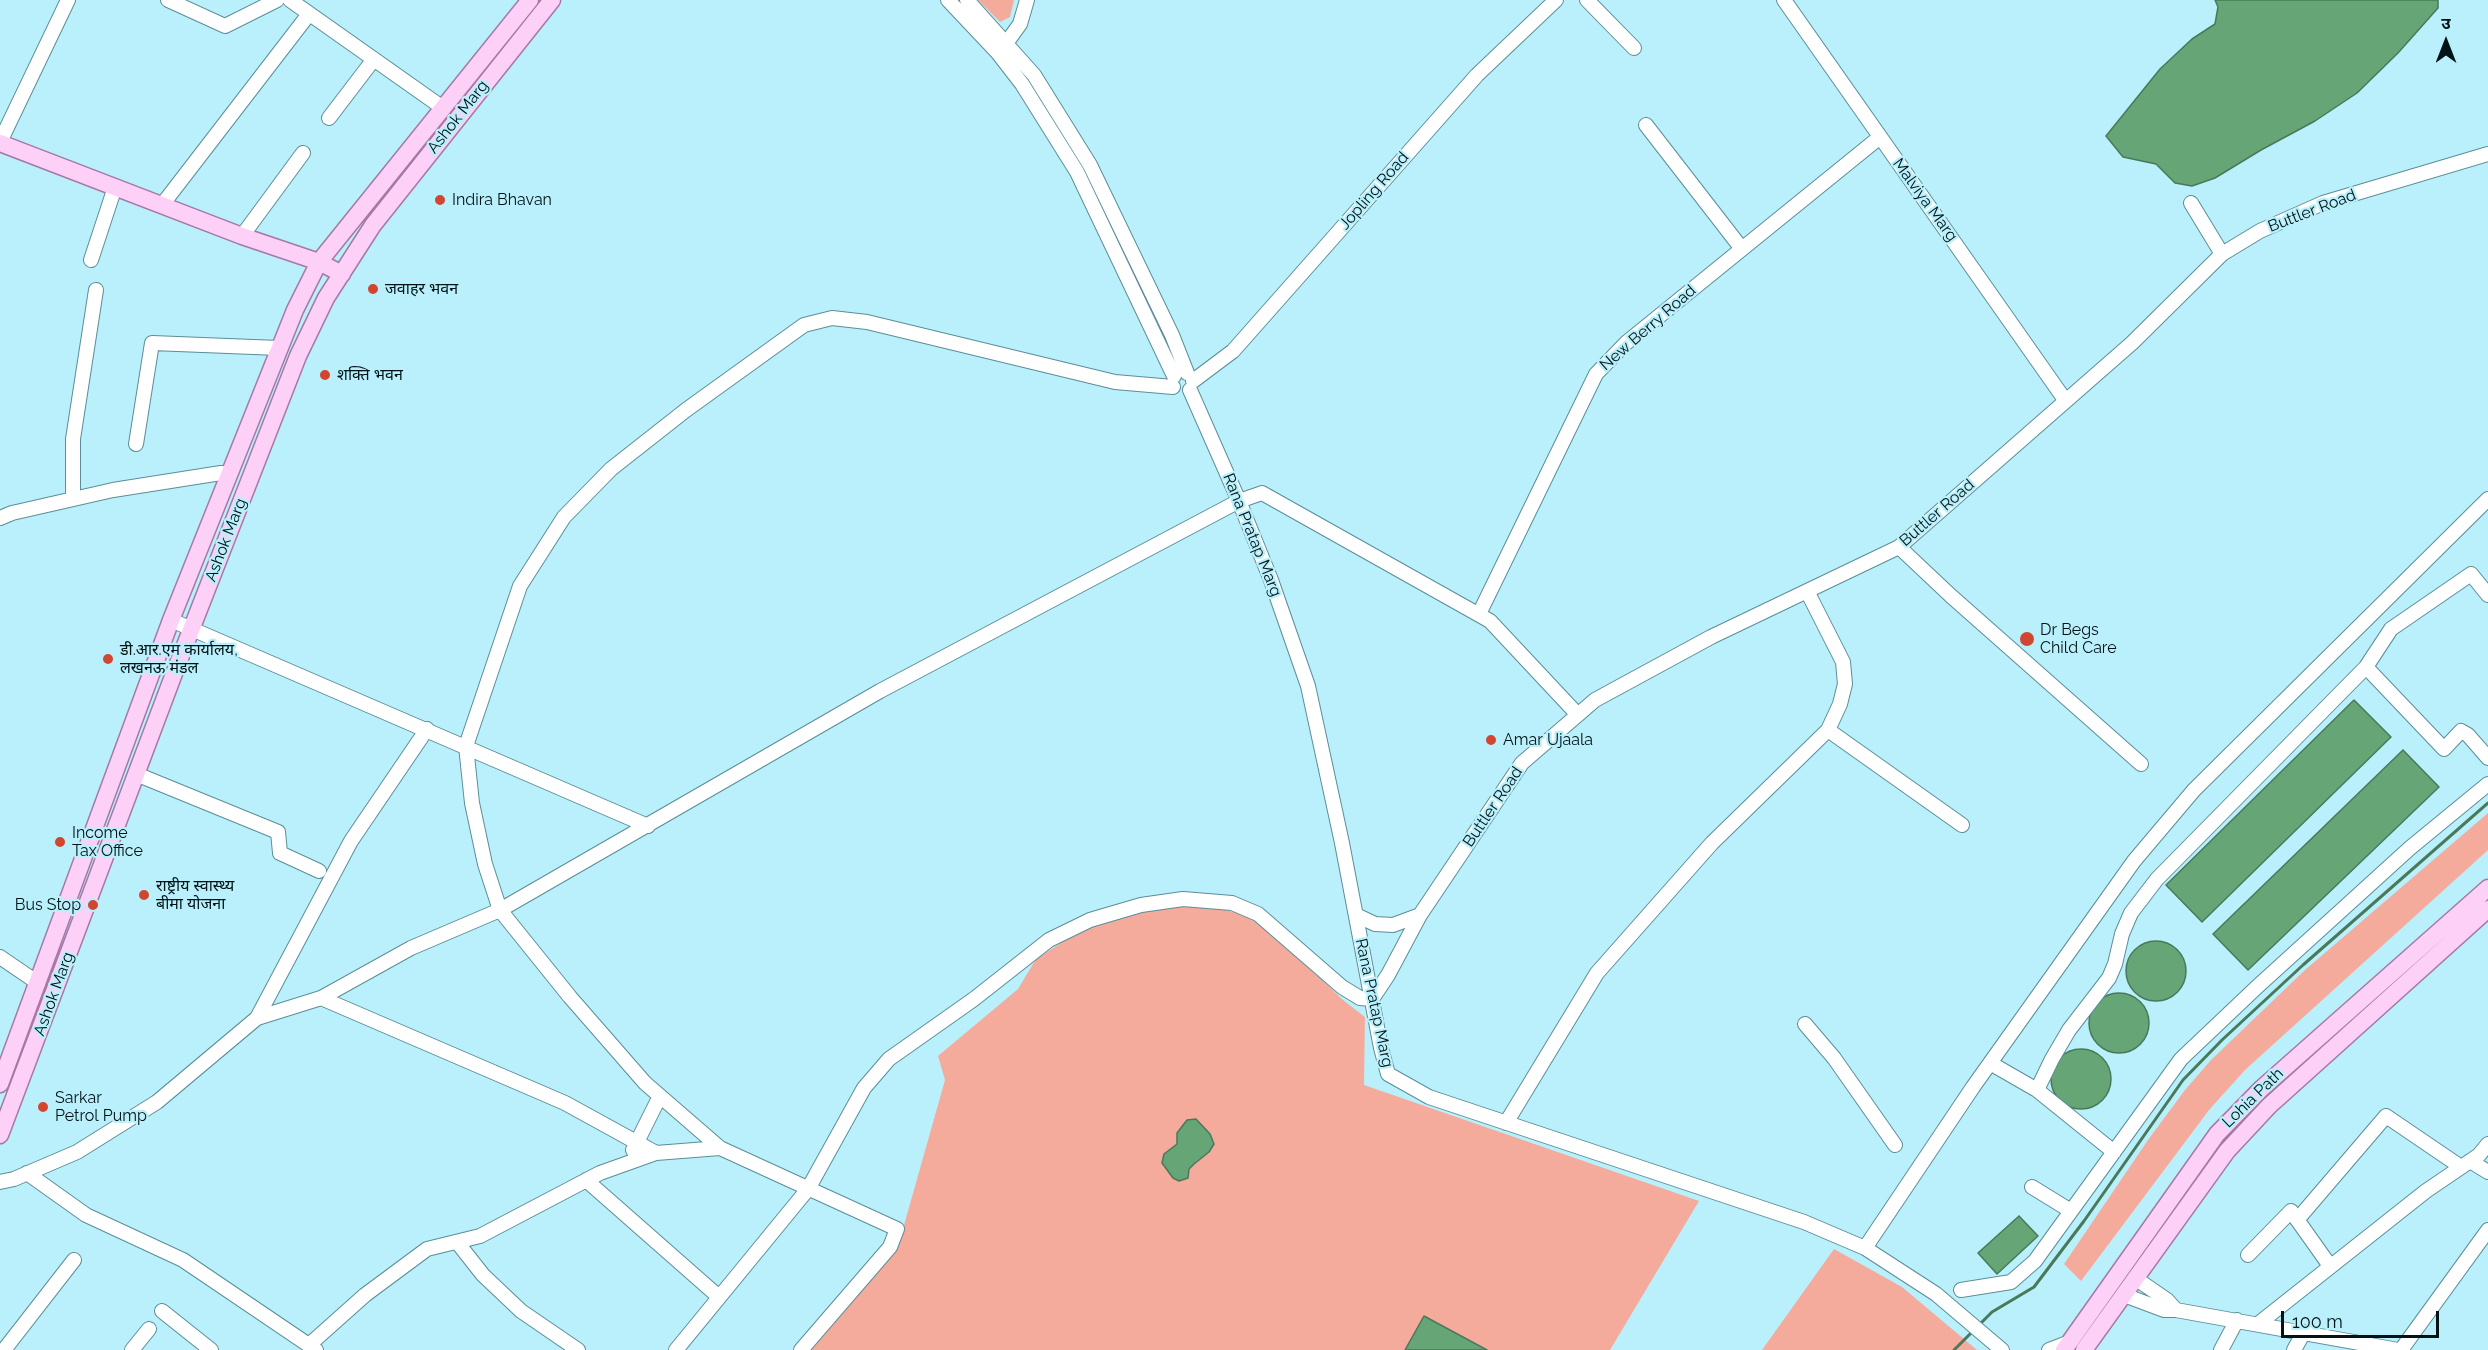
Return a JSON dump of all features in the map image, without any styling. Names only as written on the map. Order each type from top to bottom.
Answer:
[{"type":"main road","name":"Ashok Marg","points":[[0,1084],[171,621],[279,348],[319,261],[530,0]]},
{"type":"main road","name":"Ashok Marg","points":[[0,1135],[192,628],[298,357],[326,298],[373,225],[552,0]]},
{"type":"main road","points":[[0,142],[242,236],[319,261],[342,274]]},
{"type":"main road","name":"Lohia Path","points":[[2073,1347],[2217,1134],[2262,1088],[2488,888]]},
{"type":"main road","name":"Lohia Path","points":[[2073,1347],[2124,1295],[2227,1151],[2255,1121],[2488,909]]},
{"type":"street","points":[[0,142],[68,0]]},
{"type":"street","points":[[168,0],[225,26],[277,0]]},
{"type":"street","points":[[290,0],[443,108]]},
{"type":"street","name":"Rana Pratap Marg","points":[[948,0],[1002,49]]},
{"type":"street","name":"Rana Pratap Marg","points":[[967,0],[1002,49],[1077,172],[1183,382],[1239,501],[1271,580],[1308,686],[1388,1074],[1429,1097],[1804,1222],[1865,1248],[1936,1294],[2000,1349]]},
{"type":"street","points":[[1002,49],[1020,24],[1027,0]]},
{"type":"street","name":"Jopling Road","points":[[1183,382],[1233,351],[1477,75],[1556,0]]},
{"type":"street","points":[[1587,0],[1634,48]]},
{"type":"street","name":"Malviya Marg","points":[[1784,0],[2065,400]]},
{"type":"street","points":[[162,205],[309,14]]},
{"type":"street","points":[[329,118],[374,59]]},
{"type":"street","points":[[1646,125],[1742,249]]},
{"type":"street","name":"New Berry Road","points":[[1479,614],[1596,374],[1626,343],[1880,137]]},
{"type":"street","points":[[242,236],[303,153]]},
{"type":"street","name":"Buttler Road","points":[[1372,999],[1388,975],[1420,915],[1522,763],[1595,700],[1711,637],[1899,547],[2132,343],[2222,254],[2260,231],[2324,203],[2488,154]]},
{"type":"street","points":[[91,260],[115,187]]},
{"type":"street","points":[[2191,203],[2222,254]]},
{"type":"street","points":[[73,499],[72,439],[96,290]]},
{"type":"street","points":[[801,1350],[890,1247],[897,1229],[720,1148],[645,1083],[570,997],[500,910],[484,864],[472,803],[466,746],[520,586],[564,517],[611,469],[686,410],[804,326],[832,318],[867,322],[1115,382],[1183,382]]},
{"type":"street","points":[[136,444],[152,343],[279,348]]},
{"type":"street","points":[[0,518],[12,513],[124,489],[221,473],[230,474]]},
{"type":"street","points":[[257,1018],[321,998],[411,948],[500,910],[880,691],[1239,501],[1262,493],[1490,621],[1578,715]]},
{"type":"street","points":[[1865,1248],[1990,1063],[2134,861],[2194,790],[2488,499]]},
{"type":"street","points":[[1899,547],[2141,764]]},
{"type":"street","points":[[2037,1090],[2069,1030],[2109,978],[2131,913],[2157,879],[2366,667],[2391,629],[2471,574],[2488,595]]},
{"type":"street","points":[[1506,1123],[1597,973],[1712,843],[1828,730],[1840,704],[1845,684],[1843,662],[1807,591]]},
{"type":"street","points":[[171,621],[192,628],[648,826]]},
{"type":"street","points":[[2366,667],[2444,749],[2461,731],[2468,735],[2488,758]]},
{"type":"street","points":[[0,1182],[77,1152],[157,1102],[257,1018],[351,841],[427,729]]},
{"type":"street","points":[[1828,730],[1962,825]]},
{"type":"street","points":[[136,774],[278,832],[280,853],[319,871]]},
{"type":"street","points":[[1961,1290],[2011,1282],[2035,1261],[2181,1059],[2410,848],[2488,784]]},
{"type":"street","points":[[676,1350],[808,1189],[864,1088],[889,1059],[974,999],[1049,940],[1090,920],[1141,905],[1183,899],[1232,903],[1258,914],[1342,987],[1360,998],[1372,999]]},
{"type":"street","points":[[1356,915],[1376,924],[1393,925],[1420,915]]},
{"type":"street","points":[[0,957],[38,983]]},
{"type":"street","points":[[321,998],[565,1103],[656,1153]]},
{"type":"street","points":[[1805,1024],[1834,1058],[1895,1145]]},
{"type":"street","points":[[1990,1063],[2037,1090],[2114,1152]]},
{"type":"street","points":[[624,1164],[638,1143],[660,1096]]},
{"type":"street","points":[[2297,1220],[2385,1116],[2466,1164],[2488,1172]]},
{"type":"street","points":[[2258,1324],[2426,1191],[2466,1164],[2488,1144]]},
{"type":"street","points":[[27,1173],[86,1215],[183,1260],[312,1348],[364,1295],[427,1249],[480,1236],[586,1180],[624,1164],[656,1153],[720,1148]]},
{"type":"street","points":[[586,1180],[719,1298]]},
{"type":"street","points":[[2032,1187],[2071,1211]]},
{"type":"street","points":[[2248,1255],[2291,1211],[2330,1266]]},
{"type":"street","points":[[2124,1295],[2164,1310],[2237,1320],[2399,1350],[2488,1230]]},
{"type":"street","points":[[457,1242],[483,1275],[521,1311],[578,1350]]},
{"type":"street","points":[[4,1350],[74,1260]]},
{"type":"street","points":[[2135,1278],[2167,1300],[2176,1310]]},
{"type":"street","points":[[162,1311],[211,1350]]},
{"type":"street","points":[[2221,1350],[2237,1320]]},
{"type":"street","points":[[132,1350],[149,1329]]},
{"type":"street","points":[[2294,1350],[2304,1332]]},
{"type":"street","points":[[2049,1350],[2073,1347]]},
{"type":"shaded area","points":[[978,0],[1014,0],[1010,17],[1000,22]]},
{"type":"shaded area","points":[[2215,0],[2438,0],[2438,8],[2398,53],[2357,93],[2315,121],[2215,178],[2192,186],[2175,183],[2156,164],[2123,157],[2106,136],[2160,69],[2192,39],[2215,24],[2218,7]]},
{"type":"shaded area","points":[[2354,700],[2391,737],[2202,922],[2166,885]]},
{"type":"shaded area","points":[[2403,750],[2439,787],[2248,970],[2213,934]]},
{"type":"shaded area","points":[[2488,813],[2488,850],[2245,1070],[2209,1110],[2081,1281],[2064,1264],[2148,1140],[2185,1090],[2211,1060],[2305,970]]},
{"type":"shaded area","points":[[1150,907],[1215,907],[1244,915],[1270,931],[1343,1000],[1365,1017],[1364,1085],[1699,1201],[1610,1350],[811,1350],[897,1250],[945,1080],[938,1056],[1018,989],[1036,959],[1083,929]]},
{"type":"shaded area","points":[[2150,941],[2162,941],[2173,946],[2181,954],[2186,971],[2184,983],[2173,996],[2162,1001],[2150,1001],[2139,996],[2131,988],[2126,977],[2126,965],[2131,954],[2139,946]]},
{"type":"shaded area","points":[[2113,993],[2125,993],[2136,998],[2144,1006],[2149,1023],[2147,1035],[2136,1048],[2125,1053],[2113,1053],[2102,1048],[2094,1040],[2089,1029],[2089,1017],[2094,1006],[2102,998]]},
{"type":"shaded area","points":[[2081,1049],[2102,1058],[2111,1079],[2102,1100],[2081,1109],[2060,1100],[2051,1079],[2060,1058]]},
{"type":"shaded area","points":[[1196,1119],[1210,1134],[1214,1144],[1209,1152],[1189,1169],[1188,1178],[1179,1181],[1173,1178],[1162,1163],[1164,1154],[1177,1144],[1177,1133],[1187,1120]]},
{"type":"shaded area","points":[[2019,1216],[2038,1236],[1997,1274],[1978,1253]]},
{"type":"shaded area","points":[[1834,1249],[1902,1287],[1977,1350],[1762,1350]]},
{"type":"shaded area","points":[[1424,1316],[1487,1350],[1405,1350]]},
{"type":"waterway","points":[[1978,1326],[1992,1312],[2034,1287],[2084,1221],[2183,1080],[2222,1040],[2303,965],[2488,803]]},
{"type":"waterway","points":[[1954,1350],[1974,1330]]},
{"type":"place","name":"Indira Bhavan","points":[[440,200]]},
{"type":"place","name":"जवाहर भवन","points":[[373,289]]},
{"type":"place","name":"शक्ति भवन","points":[[325,375]]},
{"type":"place","name":"Dr Begs Child Care","points":[[2027,639]]},
{"type":"place","name":"डी.आर.एम कार्यालय, लखनऊ मंडल","points":[[108,659]]},
{"type":"place","name":"Amar Ujaala","points":[[1491,740]]},
{"type":"place","name":"Income Tax Office","points":[[60,842]]},
{"type":"place","name":"राष्ट्रीय स्वास्थ्य बीमा योजना","points":[[144,895]]},
{"type":"place","name":"Bus Stop","points":[[93,905]]},
{"type":"place","name":"Sarkar Petrol Pump","points":[[43,1107]]}]
